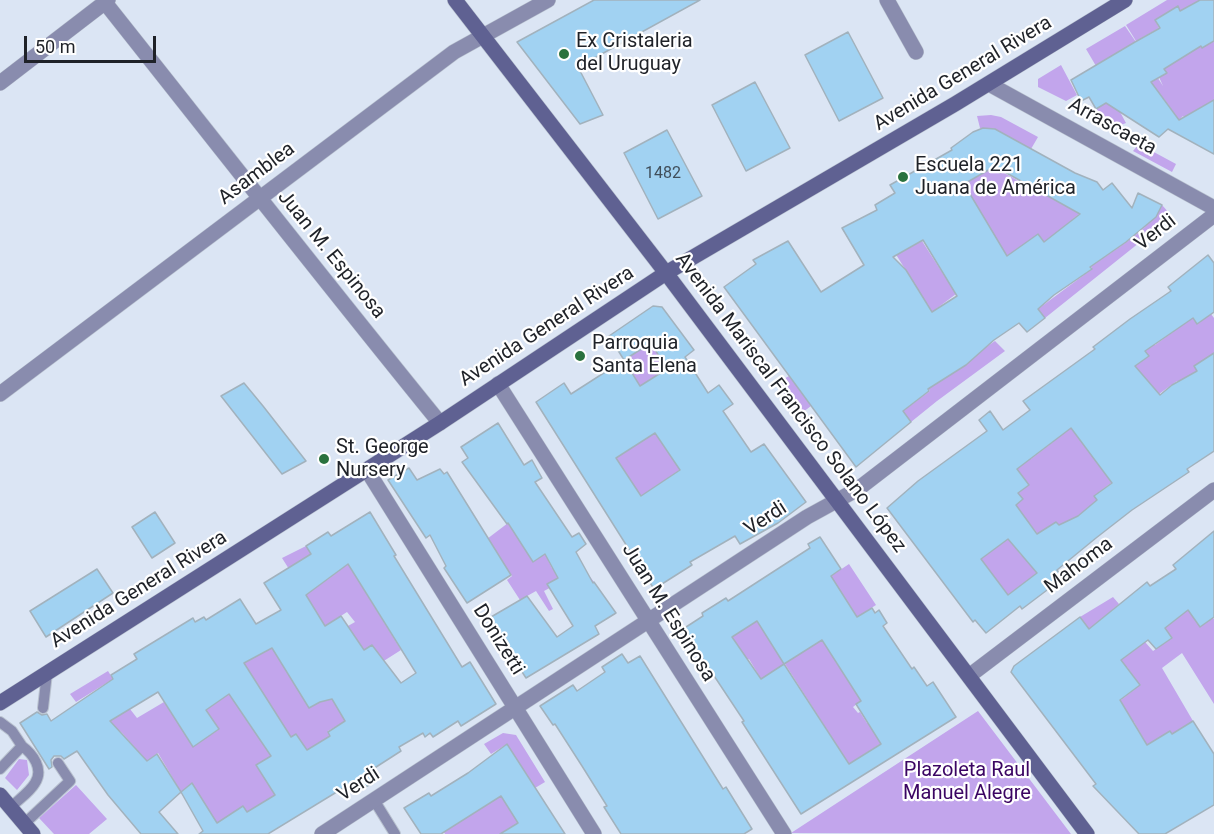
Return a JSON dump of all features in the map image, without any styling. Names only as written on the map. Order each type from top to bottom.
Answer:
[{"type":"main road","name":"Avenida Mariscal Francisco Solano López","points":[[455,0],[666,273],[1087,834]]},
{"type":"main road","name":"Avenida General Rivera","points":[[0,703],[440,423],[666,273],[989,84],[1125,0]]},
{"type":"main road","points":[[0,795],[28,829]]},
{"type":"street","name":"Asamblea","points":[[0,394],[454,52],[548,0]]},
{"type":"street","points":[[888,0],[916,52]]},
{"type":"street","points":[[0,83],[105,1]]},
{"type":"street","name":"Juan M. Espinosa","points":[[105,1],[259,199],[440,423]]},
{"type":"street","name":"Arrascaeta","points":[[989,84],[1214,208]]},
{"type":"street","name":"Verdi","points":[[322,834],[807,517],[858,489],[1214,214]]},
{"type":"street","name":"Juan M. Espinosa","points":[[498,384],[784,834]]},
{"type":"street","name":"Donizetti","points":[[367,470],[594,834]]},
{"type":"street","name":"Mahoma","points":[[969,676],[1214,490]]},
{"type":"lane","points":[[43,708],[47,673]]},
{"type":"lane","points":[[0,722],[12,731],[22,746],[31,752],[38,766],[36,782],[11,807]]},
{"type":"lane","points":[[0,769],[22,746]]},
{"type":"lane","points":[[28,829],[70,781],[58,763]]},
{"type":"lane","points":[[375,800],[396,834]]},
{"type":"green space","points":[[1167,0],[1200,0],[1180,11],[1178,7],[1155,20],[1159,28],[1136,41],[1126,25]]},
{"type":"green space","points":[[1125,26],[1136,42],[1096,66],[1086,49]]},
{"type":"green space","points":[[1214,36],[1214,100],[1199,109],[1190,124],[1183,116],[1179,120],[1164,99],[1119,110],[1126,123],[1116,127],[1096,109],[1147,61],[1163,86],[1159,77],[1163,68],[1191,52],[1197,40],[1202,48],[1210,43]]},
{"type":"green space","points":[[1061,65],[1077,95],[1066,101],[1038,87],[1038,79]]},
{"type":"green space","points":[[977,116],[1001,117],[1038,137],[1031,149],[995,129],[980,128]]},
{"type":"green space","points":[[1139,144],[1176,164],[1172,172],[1133,151]]},
{"type":"green space","points":[[987,165],[1051,198],[1074,206],[1079,214],[1061,229],[1068,242],[1018,283],[964,184]]},
{"type":"green space","points":[[1162,205],[1170,214],[1169,219],[1045,318],[1038,309],[1092,269],[1091,266],[1140,231]]},
{"type":"green space","points":[[896,230],[905,250],[922,241],[956,294],[932,312],[885,237]]},
{"type":"green space","points":[[1211,314],[1214,318],[1214,391],[1177,381],[1159,394],[1175,414],[1131,369],[1149,356],[1142,347],[1144,331],[1155,345],[1192,318],[1197,324]]},
{"type":"green space","points":[[995,341],[1005,351],[911,422],[903,411],[930,391],[927,387]]},
{"type":"green space","points":[[651,343],[667,369],[640,386],[624,360]]},
{"type":"green space","points":[[789,376],[811,406],[799,415],[775,384]]},
{"type":"green space","points":[[650,401],[688,464],[658,485],[653,515],[616,458]]},
{"type":"green space","points":[[1075,416],[1080,432],[1077,436],[1087,450],[1105,435],[1110,442],[1091,455],[1099,465],[1105,461],[1119,493],[1111,483],[1094,496],[1097,500],[1078,516],[1059,525],[1056,522],[1038,534],[1015,506],[1006,455],[1031,459],[1053,442],[1043,428]]},
{"type":"green space","points":[[508,523],[534,561],[545,554],[552,568],[558,566],[587,573],[594,582],[568,599],[557,584],[544,591],[553,609],[549,611],[536,591],[520,600],[507,580],[512,576],[487,539]]},
{"type":"green space","points":[[1019,530],[1016,549],[1022,556],[1033,549],[1046,566],[991,608],[981,559]]},
{"type":"green space","points":[[306,546],[327,580],[348,564],[401,650],[379,664],[369,647],[346,659],[348,626],[355,622],[347,612],[325,626],[282,558]]},
{"type":"green space","points":[[849,564],[876,605],[857,617],[831,576]]},
{"type":"green space","points":[[821,583],[771,644],[784,663],[847,624],[835,661],[862,700],[853,707],[858,713],[860,712],[867,723],[902,730],[849,764],[785,664],[761,679],[749,659],[746,660],[716,635],[757,621],[758,623]]},
{"type":"green space","points":[[1113,597],[1119,604],[1102,619],[1107,626],[1094,636],[1080,617]]},
{"type":"green space","points":[[1183,603],[1200,627],[1214,619],[1214,704],[1182,653],[1162,668],[1193,721],[1172,734],[1170,731],[1147,745],[1134,722],[1128,726],[1116,704],[1140,685],[1127,667],[1117,673],[1105,656],[1145,642],[1153,651],[1172,638],[1165,628]]},
{"type":"green space","points":[[272,648],[309,708],[357,678],[337,707],[345,721],[328,731],[330,736],[317,744],[313,760],[296,734],[280,744],[283,749],[256,765],[275,795],[247,812],[243,806],[217,823],[192,784],[181,792],[158,753],[147,761],[122,733],[104,718],[130,709],[137,718],[164,702],[193,746],[218,730],[206,710],[244,663]]},
{"type":"green space","points":[[108,671],[113,679],[76,702],[70,694]]},
{"type":"green space","name":"Plazoleta Raul Manuel Alegre","points":[[978,711],[1071,834],[791,833]]},
{"type":"green space","points":[[503,733],[516,735],[545,782],[535,788],[507,744],[491,754],[484,744]]},
{"type":"green space","points":[[19,759],[27,760],[29,775],[17,790],[5,778]]},
{"type":"green space","points":[[76,785],[107,819],[89,834],[54,834],[39,818]]},
{"type":"green space","points":[[512,789],[507,806],[519,824],[521,834],[445,834],[441,827]]},
{"type":"building","name":"Ex Cristaleria del Uruguay","points":[[594,0],[700,0],[578,67],[603,115],[580,124],[517,42]]},
{"type":"building","points":[[1200,0],[1214,0],[1214,41],[1202,48],[1201,46],[1164,69],[1167,73],[1151,82],[1179,120],[1214,100],[1214,154],[1168,129],[1159,137],[1106,103],[1096,109],[1089,97],[1081,101],[1071,80],[1160,28],[1155,20],[1178,6],[1180,11]]},
{"type":"building","points":[[848,32],[883,98],[839,121],[805,55]]},
{"type":"building","points":[[755,82],[790,148],[746,171],[712,105]]},
{"type":"building","points":[[983,128],[995,129],[1075,173],[1097,182],[1103,190],[1112,183],[1132,208],[1138,193],[1162,205],[1156,217],[1038,309],[1045,318],[1027,332],[1019,323],[994,340],[966,365],[928,389],[929,391],[903,411],[911,422],[856,467],[724,287],[756,264],[753,260],[788,241],[821,292],[864,265],[842,228],[877,210],[875,205],[895,193],[890,185],[952,150],[951,148],[973,132]],"holes":[[[992,168],[1000,173],[1003,171],[1080,214],[1044,242],[1038,234],[1007,256],[964,184]],[[923,240],[957,296],[932,312],[906,270],[893,257]]]},
{"type":"building","points":[[667,130],[702,196],[658,219],[624,153]]},
{"type":"building","points":[[1208,255],[1214,263],[1214,312],[1197,324],[1193,318],[1145,351],[1149,356],[1135,366],[1160,395],[1172,385],[1197,371],[1194,366],[1214,353],[1214,451],[1187,469],[1189,472],[1132,510],[1096,538],[1057,570],[1063,578],[1022,609],[1020,606],[986,633],[975,620],[973,622],[887,508],[918,481],[987,431],[979,420],[990,411],[1003,430],[1030,410],[1023,401],[1095,349],[1093,347],[1130,319],[1171,291],[1168,287]],"holes":[[[1071,428],[1112,483],[1094,496],[1097,500],[1078,516],[1059,525],[1056,522],[1037,534],[1016,505],[1023,499],[1018,493],[1029,485],[1017,469]],[[1008,539],[1037,573],[1008,595],[981,559]]]},
{"type":"building","points":[[653,306],[662,307],[694,350],[685,357],[708,393],[719,385],[733,404],[723,411],[751,452],[764,444],[806,502],[778,523],[740,544],[735,536],[690,562],[692,565],[654,589],[536,402],[564,383],[571,394],[624,360],[609,336]],"holes":[[[651,343],[667,369],[640,386],[624,360]],[[655,433],[680,470],[641,496],[616,458]]]},
{"type":"building","points":[[244,383],[306,461],[282,474],[221,396]]},
{"type":"building","points":[[498,423],[524,465],[532,460],[542,478],[535,482],[572,537],[579,533],[586,544],[576,552],[593,583],[616,613],[595,626],[599,634],[526,678],[491,617],[527,596],[557,637],[573,626],[547,584],[558,578],[545,554],[533,562],[508,523],[462,462],[468,458],[461,447]]},
{"type":"building","points":[[409,468],[417,480],[440,469],[444,474],[447,472],[511,575],[467,603],[444,568],[446,566],[430,535],[426,538],[388,480]]},
{"type":"building","points":[[155,512],[175,543],[152,558],[132,527]]},
{"type":"building","points":[[370,512],[396,555],[394,556],[462,667],[470,662],[496,704],[461,726],[458,721],[433,737],[430,733],[425,737],[423,733],[399,747],[401,751],[373,769],[379,779],[364,788],[358,779],[268,834],[199,834],[203,831],[181,792],[159,812],[178,834],[141,834],[108,795],[77,751],[64,759],[61,756],[54,756],[51,760],[52,767],[49,769],[20,723],[37,712],[42,715],[47,714],[51,721],[113,679],[111,675],[137,659],[134,654],[193,618],[195,622],[204,617],[206,620],[240,599],[256,624],[281,610],[264,583],[311,554],[306,546],[328,532],[331,536]],"holes":[[[348,564],[416,673],[401,683],[372,645],[364,650],[341,616],[325,626],[306,595]],[[272,648],[309,708],[332,699],[345,721],[328,732],[330,736],[307,750],[296,734],[291,737],[244,663]],[[158,692],[193,747],[219,729],[206,710],[229,694],[271,756],[256,765],[275,795],[247,812],[243,806],[217,823],[192,783],[181,792],[157,754],[147,761],[110,721]]]},
{"type":"building","points":[[1214,531],[1214,617],[1200,627],[1188,610],[1165,628],[1172,638],[1156,649],[1148,640],[1121,660],[1140,685],[1120,700],[1147,745],[1170,731],[1172,734],[1193,721],[1214,754],[1214,805],[1165,834],[1139,834],[1093,786],[1096,784],[1011,672],[1014,666],[1080,617],[1089,629],[1147,582],[1150,586],[1176,569],[1173,565]]},
{"type":"building","points":[[820,537],[841,569],[831,576],[857,617],[872,608],[875,613],[879,610],[887,623],[883,626],[912,669],[914,667],[927,686],[933,682],[956,717],[801,814],[742,722],[744,721],[683,629],[703,616],[702,613],[726,598],[728,601],[810,548],[808,544]],"holes":[[[757,621],[784,664],[761,679],[732,637]],[[822,640],[861,701],[856,704],[881,744],[849,764],[784,664]]]},
{"type":"building","points":[[97,569],[113,593],[46,637],[30,611]]},
{"type":"building","points":[[622,654],[628,663],[640,656],[723,789],[726,787],[752,829],[744,834],[621,834],[582,766],[555,724],[553,725],[540,706],[573,685],[577,691],[605,672],[602,667]]},
{"type":"building","points":[[507,744],[565,834],[500,834],[518,823],[501,796],[441,834],[421,834],[404,808],[429,793],[431,796],[468,773]]},
{"type":"place","name":"Ex Cristaleria del Uruguay","points":[[564,54]]},
{"type":"place","name":"Escuela 221 Juana de América","points":[[903,177]]},
{"type":"place","name":"Parroquia Santa Elena","points":[[580,356]]},
{"type":"place","name":"St. George Nursery","points":[[324,459]]}]
